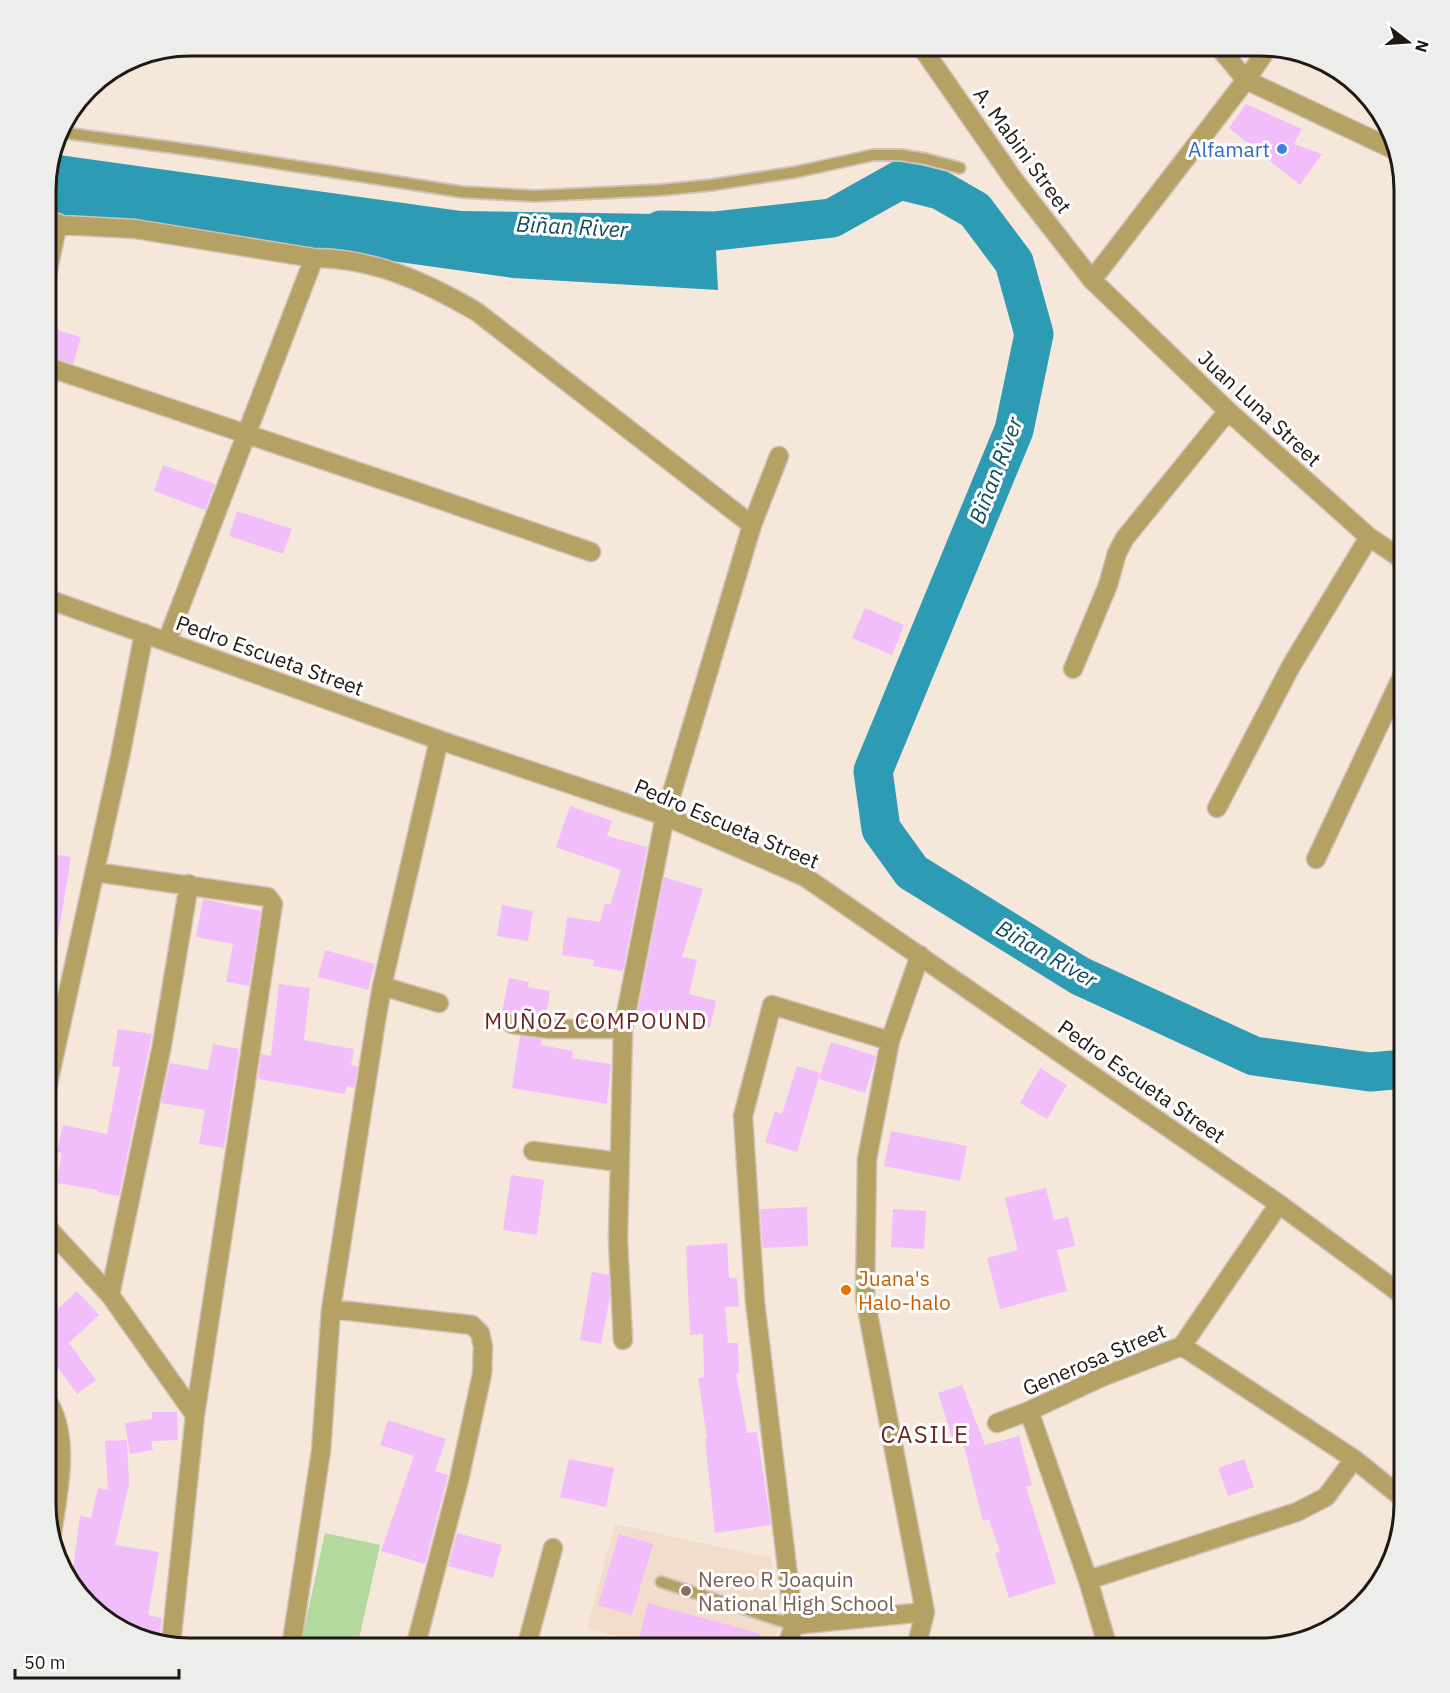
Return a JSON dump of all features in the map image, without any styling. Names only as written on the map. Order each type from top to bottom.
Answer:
[{"type":"street","name":"A. Mabini Street","points":[[928,56],[1014,180],[1092,280]]},
{"type":"street","points":[[1226,56],[1246,80],[1387,146]]},
{"type":"street","points":[[1092,280],[1262,56]]},
{"type":"street","points":[[56,224],[135,230],[314,258],[339,258],[402,274],[439,290],[477,312],[752,525]]},
{"type":"street","points":[[167,641],[314,258]]},
{"type":"street","name":"Juan Luna Street","points":[[1092,280],[1228,411],[1369,537],[1394,554]]},
{"type":"street","points":[[56,370],[591,552]]},
{"type":"street","points":[[1073,669],[1108,585],[1117,553],[1125,538],[1228,411]]},
{"type":"street","points":[[623,1340],[618,1240],[623,1029],[665,816],[752,525],[779,456]]},
{"type":"street","points":[[1217,807],[1291,666],[1369,537]]},
{"type":"street","name":"Pedro Escueta Street","points":[[56,602],[439,740],[665,816],[805,877],[1279,1204],[1394,1289]]},
{"type":"street","points":[[56,1048],[120,757],[144,633]]},
{"type":"street","points":[[1316,859],[1394,693]]},
{"type":"street","points":[[293,1638],[321,1451],[332,1309],[382,986],[439,740]]},
{"type":"street","points":[[95,872],[268,897],[273,904],[195,1415],[172,1636]]},
{"type":"street","points":[[110,1295],[162,1045],[189,884]]},
{"type":"street","points":[[918,1638],[925,1612],[865,1298],[867,1159],[890,1041],[920,955]]},
{"type":"street","points":[[382,986],[439,1003]]},
{"type":"street","points":[[789,1638],[794,1625],[755,1302],[743,1116],[772,1005],[890,1041]]},
{"type":"street","points":[[512,1024],[549,1029],[623,1029]]},
{"type":"street","points":[[533,1151],[619,1162]]},
{"type":"street","name":"Generosa Street","points":[[997,1423],[1029,1411],[1102,1377],[1182,1346],[1279,1204]]},
{"type":"street","points":[[56,1237],[110,1295],[195,1415]]},
{"type":"street","points":[[332,1309],[472,1325],[480,1333],[483,1347],[482,1374],[459,1480],[419,1638]]},
{"type":"street","points":[[1182,1346],[1354,1458],[1394,1491]]},
{"type":"street","points":[[1029,1411],[1088,1580],[1105,1638]]},
{"type":"street","points":[[56,1425],[62,1452],[56,1500]]},
{"type":"street","points":[[1088,1580],[1297,1512],[1326,1497],[1354,1458]]},
{"type":"street","points":[[529,1638],[553,1548]]},
{"type":"street","points":[[794,1625],[925,1612]]},
{"type":"lane","points":[[68,133],[462,192],[535,196],[661,190],[712,185],[807,170],[873,155],[901,155],[960,168]]},
{"type":"lane","points":[[661,1582],[794,1625]]},
{"type":"shaded area","name":"Nereo R Joaquin National High School","points":[[615,1524],[771,1558],[780,1624],[775,1638],[624,1638],[587,1628]]},
{"type":"green space","points":[[325,1533],[380,1545],[359,1638],[302,1638]]},
{"type":"water","points":[[60,155],[461,211],[727,215],[715,231],[718,290],[513,278],[56,217],[56,181]]},
{"type":"building","name":"Alfamart","points":[[1246,104],[1302,129],[1294,144],[1322,154],[1300,185],[1229,128]]},
{"type":"building","points":[[56,330],[81,337],[73,364],[56,359]]},
{"type":"building","points":[[163,465],[215,484],[205,510],[154,491]]},
{"type":"building","points":[[237,511],[292,529],[283,554],[229,536]]},
{"type":"building","points":[[865,608],[904,625],[892,655],[852,638]]},
{"type":"building","points":[[570,806],[612,821],[607,836],[647,847],[623,971],[593,966],[594,960],[562,955],[567,917],[600,922],[605,903],[610,905],[621,870],[556,847]]},
{"type":"building","points":[[56,855],[71,857],[56,949]]},
{"type":"building","points":[[664,877],[703,889],[682,957],[697,960],[689,994],[716,1001],[710,1028],[638,1010]]},
{"type":"building","points":[[203,899],[261,911],[249,986],[226,982],[233,944],[196,937]]},
{"type":"building","points":[[502,905],[533,911],[528,941],[497,936]]},
{"type":"building","points":[[325,950],[375,964],[368,990],[318,977]]},
{"type":"building","points":[[509,978],[529,982],[528,987],[550,991],[546,1017],[514,1013],[501,1016]]},
{"type":"building","points":[[279,984],[310,988],[304,1040],[354,1049],[351,1065],[358,1066],[354,1088],[347,1086],[345,1094],[258,1079],[261,1054],[271,1056]]},
{"type":"building","points":[[118,1029],[152,1034],[119,1196],[57,1183],[62,1153],[57,1152],[63,1125],[107,1134],[120,1067],[112,1066]]},
{"type":"building","points":[[520,1036],[542,1039],[541,1045],[573,1051],[572,1058],[611,1064],[607,1104],[512,1088]]},
{"type":"building","points":[[831,1042],[876,1056],[865,1093],[819,1079]]},
{"type":"building","points":[[213,1044],[239,1049],[224,1148],[199,1144],[205,1110],[161,1103],[170,1063],[208,1070]]},
{"type":"building","points":[[797,1066],[820,1073],[797,1152],[765,1142],[775,1111],[782,1114]]},
{"type":"building","points":[[1040,1068],[1067,1085],[1047,1119],[1020,1103]]},
{"type":"building","points":[[891,1131],[967,1146],[960,1181],[884,1166]]},
{"type":"building","points":[[511,1175],[544,1180],[537,1235],[503,1230]]},
{"type":"building","points":[[1046,1188],[1054,1220],[1068,1217],[1075,1246],[1057,1250],[1067,1291],[1000,1309],[987,1258],[1018,1250],[1005,1198]]},
{"type":"building","points":[[807,1207],[808,1246],[763,1248],[760,1209]]},
{"type":"building","points":[[893,1209],[926,1211],[924,1249],[891,1247]]},
{"type":"building","points":[[727,1243],[729,1278],[737,1278],[739,1306],[725,1307],[728,1343],[738,1343],[739,1373],[736,1373],[747,1433],[757,1432],[771,1525],[715,1533],[705,1439],[707,1438],[698,1378],[704,1377],[703,1334],[690,1335],[686,1246]]},
{"type":"building","points":[[592,1272],[609,1275],[610,1297],[601,1344],[580,1340]]},
{"type":"building","points":[[77,1291],[99,1315],[69,1343],[96,1380],[77,1394],[56,1365],[56,1311]]},
{"type":"building","points":[[962,1385],[985,1445],[1019,1436],[1032,1485],[1026,1487],[1056,1583],[1009,1598],[995,1553],[1000,1552],[989,1519],[983,1521],[961,1434],[952,1437],[938,1393]]},
{"type":"building","points":[[152,1412],[177,1412],[178,1440],[151,1441],[153,1450],[130,1454],[125,1423],[152,1419]]},
{"type":"building","points":[[388,1420],[446,1439],[435,1471],[448,1475],[425,1564],[381,1551],[414,1456],[380,1445]]},
{"type":"building","points":[[127,1440],[129,1484],[115,1545],[159,1552],[148,1615],[162,1618],[160,1634],[130,1624],[115,1615],[95,1598],[73,1570],[80,1516],[91,1518],[98,1488],[108,1490],[105,1441]]},
{"type":"building","points":[[569,1459],[614,1468],[606,1507],[560,1497]]},
{"type":"building","points":[[1244,1459],[1254,1487],[1228,1496],[1218,1468]]},
{"type":"building","points":[[457,1533],[502,1545],[493,1578],[448,1566]]},
{"type":"building","points":[[619,1534],[653,1544],[632,1615],[598,1605]]},
{"type":"building","points":[[648,1603],[761,1634],[760,1638],[639,1638]]},
{"type":"waterway","name":"Biñan River","points":[[661,230],[715,231],[832,218],[900,180],[940,190],[975,210],[1014,262],[1034,334],[1014,430],[873,771],[881,829],[912,872],[1080,976],[1254,1056],[1370,1072],[1394,1070]]},
{"type":"place","name":"Alfamart","points":[[1282,149]]},
{"type":"place","name":"Juana's Halo-halo","points":[[846,1290]]},
{"type":"place","name":"Nereo R Joaquin National High School","points":[[686,1591]]},
{"type":"district","name":"MUÑOZ COMPOUND","points":[[596,1020]]},
{"type":"district","name":"CASILE","points":[[925,1434]]}]
